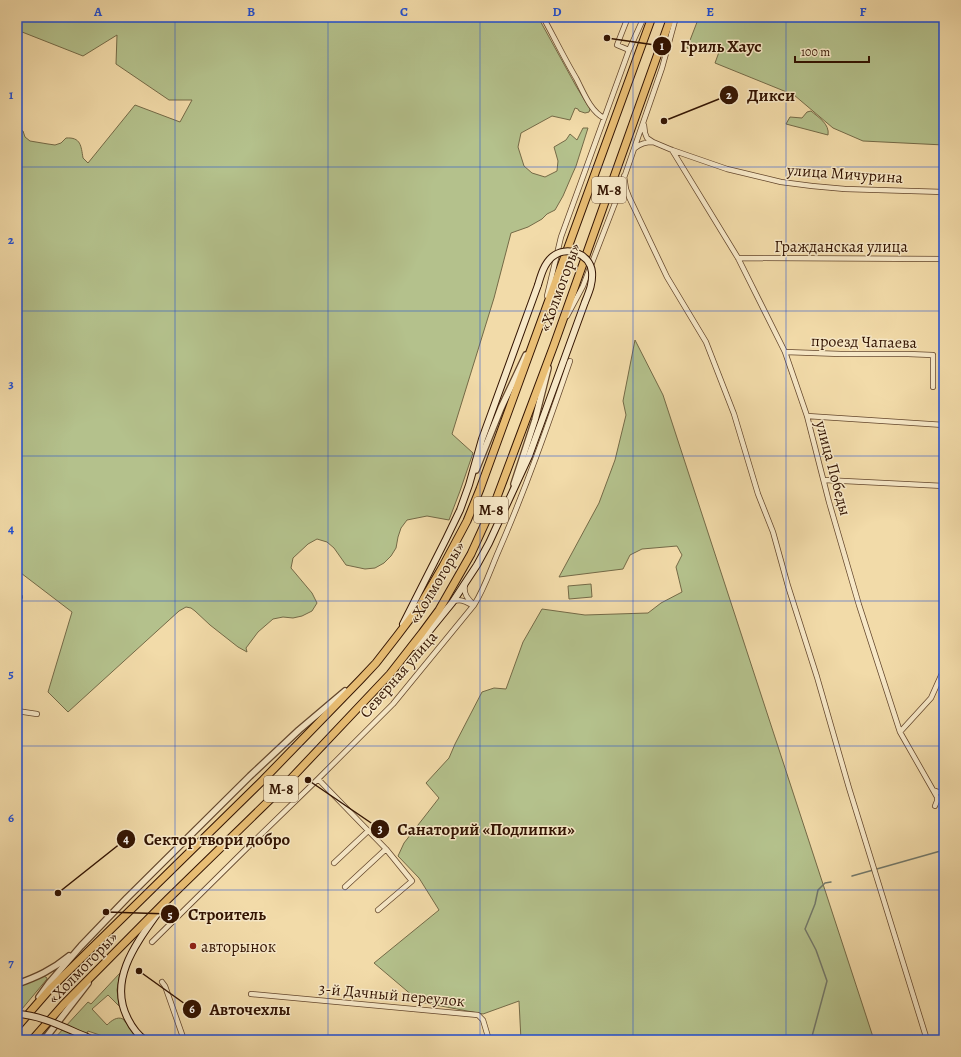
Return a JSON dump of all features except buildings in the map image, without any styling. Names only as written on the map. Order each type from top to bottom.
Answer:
[{"type":"highway","name":"«Холмогоры»","points":[[17,1027],[50,989],[263,780],[361,679],[397,636],[418,607],[453,550],[467,521],[492,458],[652,17]]},
{"type":"highway","name":"«Холмогоры»","points":[[32,1040],[63,1005],[168,899],[284,786],[385,680],[439,610],[458,578],[497,497],[554,345],[671,17]]},
{"type":"main road","points":[[397,636],[460,510],[482,439],[546,264],[558,253],[574,252],[581,255],[590,264],[592,271],[591,287],[534,443],[477,564],[452,603],[426,636],[401,661]]},
{"type":"main road","points":[[145,1040],[135,1030],[124,1011],[121,991],[122,980],[126,965],[136,946],[168,899]]},
{"type":"main road","points":[[17,1014],[42,1019],[93,1040]]},
{"type":"street","points":[[543,17],[562,54],[592,106],[600,116],[604,118]]},
{"type":"street","points":[[628,17],[617,45],[629,50]]},
{"type":"street","points":[[540,326],[561,237],[629,50],[644,17]]},
{"type":"street","points":[[557,335],[583,286],[617,198],[662,68],[676,17]]},
{"type":"street","points":[[644,121],[644,128],[647,138],[653,142]]},
{"type":"street","points":[[634,149],[643,143],[653,142]]},
{"type":"street","name":"улица Мичурина","points":[[653,142],[727,169],[789,183],[845,189],[944,192]]},
{"type":"street","name":"улица Победы","points":[[672,150],[738,258],[786,352],[807,416],[859,605],[900,732],[937,797],[935,806]]},
{"type":"street","points":[[624,176],[629,197],[667,277],[706,342],[734,414],[758,494],[773,532],[849,788],[927,1040]]},
{"type":"street","points":[[617,198],[623,195],[629,197]]},
{"type":"street","name":"Гражданская улица","points":[[738,258],[944,259]]},
{"type":"street","points":[[469,485],[501,408],[521,365],[536,338]]},
{"type":"street","points":[[510,496],[535,420],[554,345]]},
{"type":"street","name":"проезд Чапаева","points":[[786,352],[933,355],[933,388]]},
{"type":"street","name":"Северная улица","points":[[152,942],[318,780],[393,704],[474,605],[480,596],[516,512],[570,361]]},
{"type":"street","points":[[807,416],[944,425]]},
{"type":"street","points":[[824,480],[944,486]]},
{"type":"street","points":[[465,583],[464,590],[466,597],[474,605]]},
{"type":"street","points":[[452,603],[457,600],[462,600],[474,605]]},
{"type":"street","points":[[900,732],[931,698],[944,669]]},
{"type":"street","points":[[23,1020],[49,983],[81,946],[127,898],[250,776],[299,730],[361,679]]},
{"type":"street","points":[[17,711],[37,714]]},
{"type":"street","points":[[318,780],[386,849],[412,881],[378,910]]},
{"type":"street","points":[[933,790],[941,793],[944,792]]},
{"type":"street","points":[[334,863],[368,831]]},
{"type":"street","points":[[345,887],[386,849]]},
{"type":"street","points":[[17,984],[53,968],[81,946]]},
{"type":"street","points":[[44,1040],[97,971]]},
{"type":"street","points":[[162,982],[165,986],[184,1040]]},
{"type":"street","name":"3-й Дачный переулок","points":[[251,994],[478,1015],[483,1020],[489,1040]]},
{"type":"green space","points":[[17,17],[538,17],[590,109],[589,112],[585,113],[575,108],[570,120],[552,116],[521,133],[518,147],[524,166],[532,173],[545,177],[557,171],[558,161],[554,147],[566,140],[570,134],[577,140],[583,128],[588,128],[576,166],[555,210],[528,227],[511,233],[494,298],[452,434],[473,453],[449,520],[427,516],[407,520],[401,528],[396,548],[391,556],[384,563],[375,568],[365,569],[346,565],[334,548],[327,542],[317,539],[308,544],[293,558],[291,568],[312,593],[317,603],[312,611],[302,616],[293,618],[283,617],[273,619],[258,632],[246,648],[247,652],[238,647],[210,625],[191,608],[186,607],[179,611],[68,712],[48,692],[72,612],[17,570],[17,128],[23,131],[25,137],[30,141],[55,145],[61,143],[66,138],[75,139],[79,143],[82,150],[83,158],[88,163],[135,105],[180,122],[192,100],[169,100],[116,64],[117,35],[83,56],[17,30]]},
{"type":"green space","points":[[699,17],[944,17],[944,145],[863,141],[833,128],[794,95],[715,63],[719,52],[699,45],[696,52],[687,48]]},
{"type":"green space","points":[[811,111],[825,124],[828,135],[786,124],[790,117],[802,118],[807,112]]},
{"type":"green space","points":[[635,340],[663,395],[874,1040],[521,1040],[519,1001],[483,1014],[420,1002],[374,963],[439,910],[419,878],[398,856],[404,843],[439,798],[426,783],[449,758],[482,692],[494,688],[506,689],[523,642],[542,609],[585,615],[648,613],[661,603],[682,592],[676,567],[682,555],[677,546],[642,549],[630,555],[623,569],[559,577],[599,503],[615,460],[626,415],[623,401]]},
{"type":"green space","points":[[591,584],[592,597],[569,599],[568,586]]},
{"type":"green space","points":[[120,973],[117,990],[119,1006],[108,995],[92,1009],[107,1025],[116,1019],[123,1019],[140,1040],[114,1040],[88,1031],[84,1040],[53,1040],[88,1002],[91,1004]]},
{"type":"green space","points":[[44,976],[47,979],[17,1015],[17,987]]},
{"type":"waterway","points":[[852,876],[944,850]]},
{"type":"waterway","points":[[811,1040],[827,981],[816,950],[805,929],[815,904],[818,890],[825,883],[831,882]]},
{"type":"place","name":"Гриль Хаус","points":[[607,38]]},
{"type":"place","name":"Дикси","points":[[664,121]]},
{"type":"place","name":"Санаторий «Подлипки»","points":[[308,780]]},
{"type":"place","name":"Сектор твори добро","points":[[58,893]]},
{"type":"place","name":"Строитель","points":[[106,912]]},
{"type":"place","name":"авторынок","points":[[193,946]]},
{"type":"place","name":"Авточехлы","points":[[139,971]]}]
